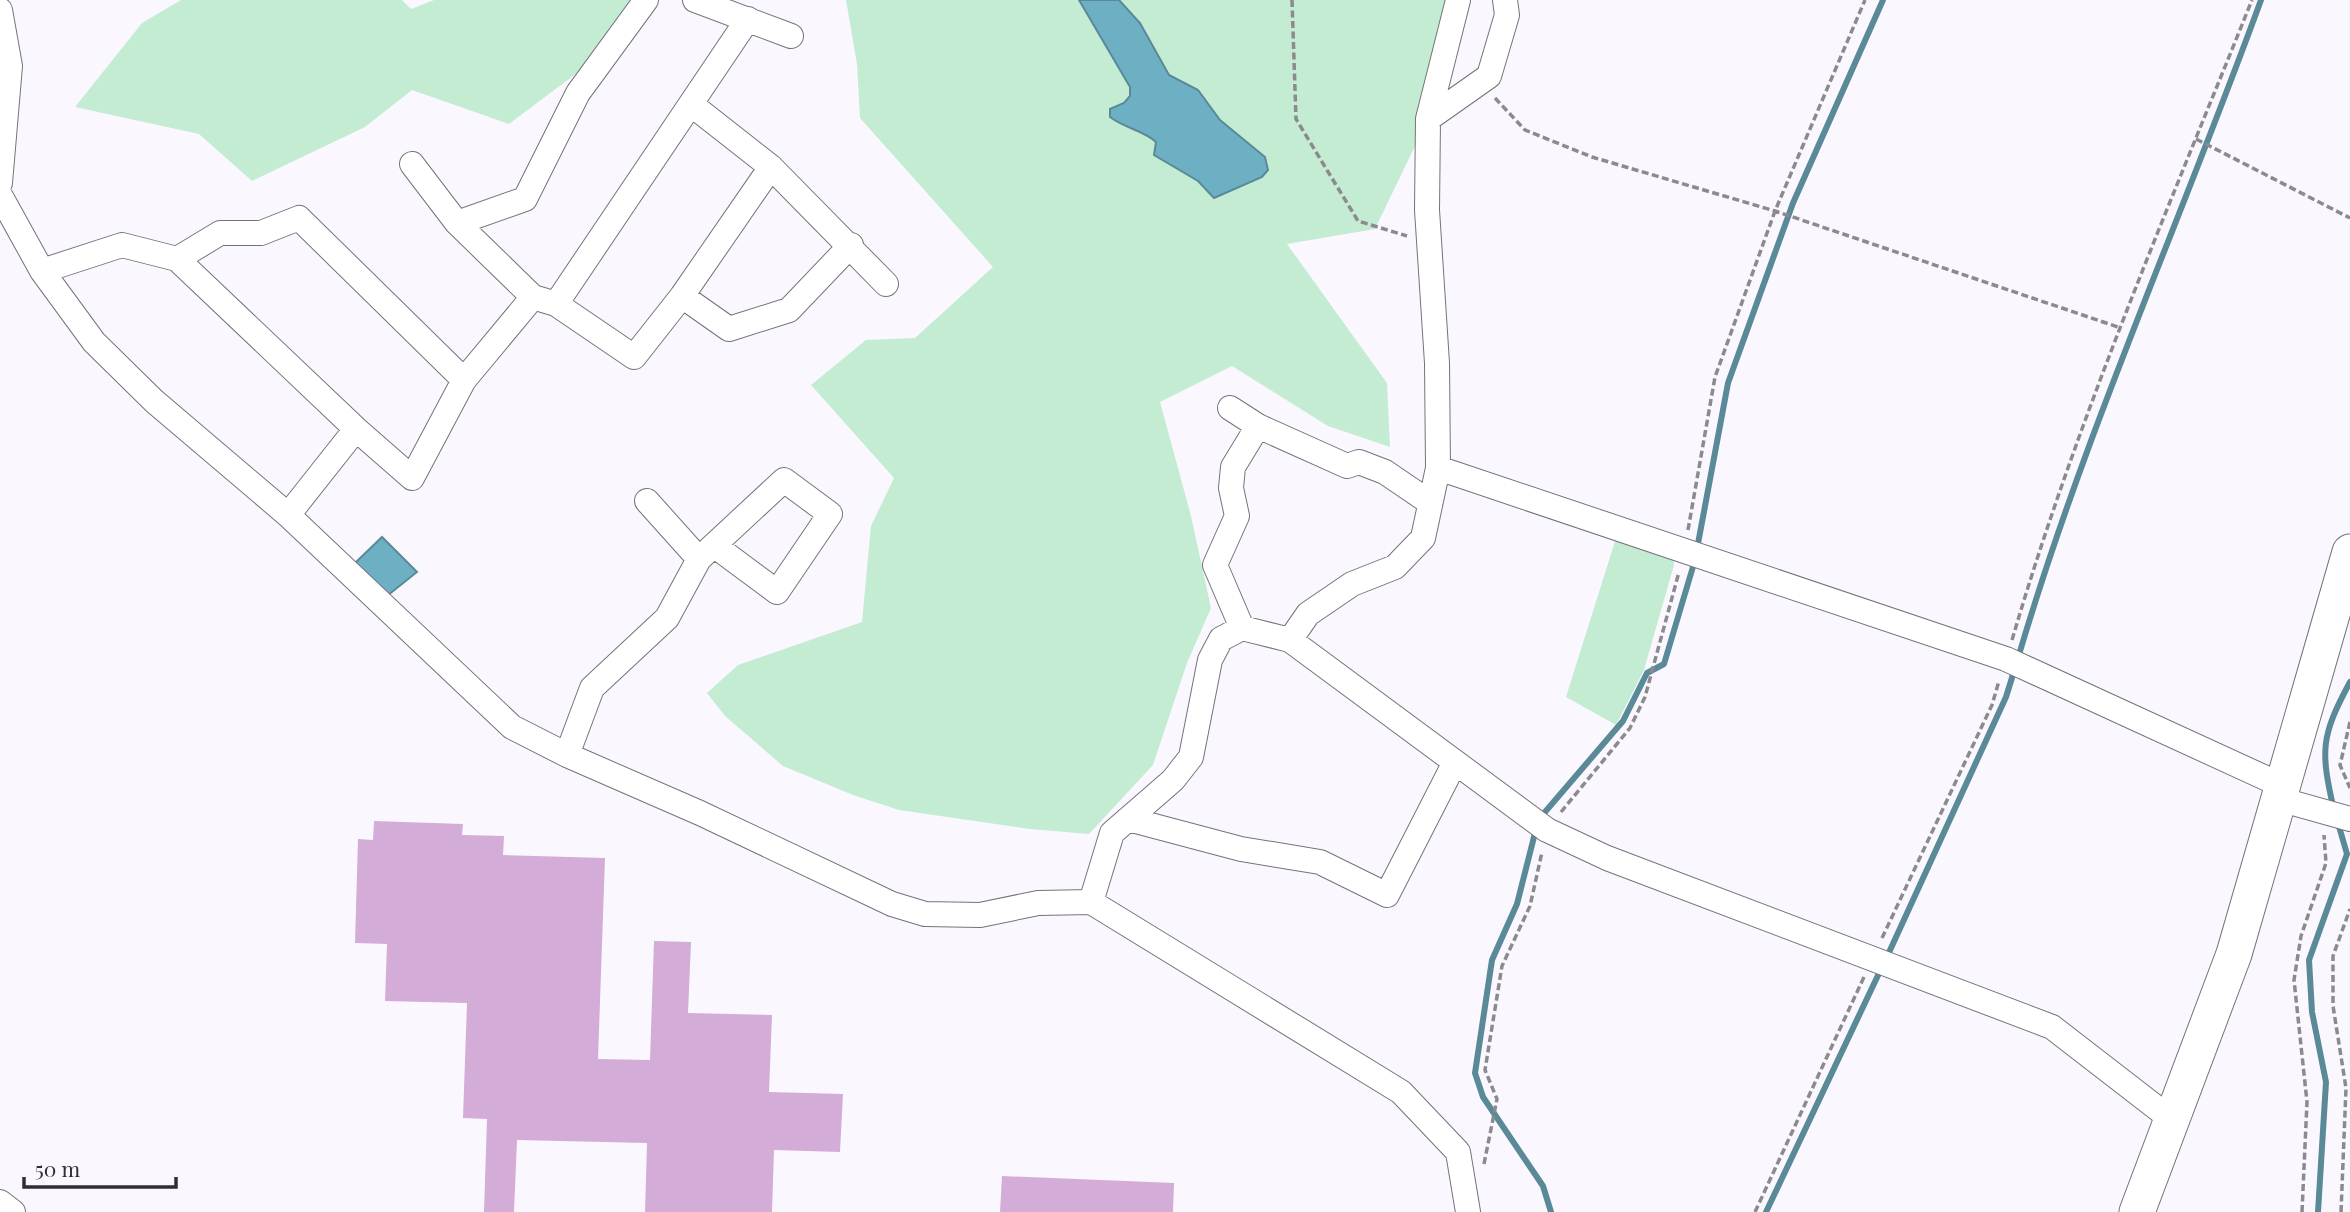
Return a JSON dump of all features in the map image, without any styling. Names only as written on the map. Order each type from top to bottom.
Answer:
[{"type":"street","points":[[457,223],[525,199],[578,93],[646,0]]},
{"type":"street","points":[[695,0],[791,36]]},
{"type":"street","points":[[1290,640],[1308,614],[1352,584],[1395,567],[1423,538],[1438,468],[1437,363],[1429,242],[1427,119],[1458,0]]},
{"type":"street","points":[[1427,119],[1489,76],[1507,15],[1505,0]]},
{"type":"street","points":[[0,10],[10,66],[0,183]]},
{"type":"street","points":[[42,271],[122,245],[177,259],[356,429],[412,478],[464,380],[544,301],[692,105],[748,19]]},
{"type":"street","points":[[692,105],[771,167],[851,245],[886,284]]},
{"type":"street","points":[[412,164],[457,223],[544,301],[634,357],[682,296],[771,167]]},
{"type":"street","points":[[0,195],[42,271],[94,342],[155,401],[288,515],[512,727],[567,755],[700,813],[892,904],[925,914],[980,915],[1038,903],[1091,902],[1401,1092],[1458,1153],[1468,1212]]},
{"type":"street","points":[[177,259],[220,233],[261,233],[299,218],[464,380]]},
{"type":"street","points":[[682,296],[729,329],[789,310],[851,245]]},
{"type":"street","points":[[1230,408],[1258,425],[1347,466],[1359,461],[1385,472],[1429,502]]},
{"type":"street","points":[[1242,628],[1216,565],[1237,516],[1231,488],[1233,467],[1258,425]]},
{"type":"street","points":[[288,515],[356,429]]},
{"type":"street","points":[[1438,468],[2006,659],[2318,810],[2350,819]]},
{"type":"street","points":[[567,755],[592,688],[667,618],[707,552],[784,481],[830,514],[777,592],[707,552],[647,501]]},
{"type":"street","points":[[2137,1212],[2234,954],[2350,552]]},
{"type":"street","points":[[1091,902],[1112,832],[1173,780],[1191,757],[1210,660],[1221,639],[1242,628],[1290,640],[1454,764],[1547,830],[1608,858],[2052,1027],[2171,1119]]},
{"type":"street","points":[[1128,819],[1241,849],[1320,862],[1387,895],[1454,764]]},
{"type":"street","points":[[0,1202],[13,1212]]},
{"type":"path","points":[[1292,0],[1296,119],[1358,220],[1429,242]]},
{"type":"path","points":[[1482,1174],[1497,1099],[1485,1070],[1502,966],[1530,906],[1547,830],[1630,728],[1645,697],[1684,550],[1715,377],[1775,211],[1865,0]]},
{"type":"path","points":[[2006,659],[2034,565],[2121,328],[2252,0]]},
{"type":"path","points":[[1489,76],[1496,101],[1525,130],[1592,157],[1775,211],[2121,328]]},
{"type":"path","points":[[2196,139],[2350,218]]},
{"type":"path","points":[[2350,722],[2340,765],[2350,788]]},
{"type":"path","points":[[2302,1212],[2307,1102],[2294,980],[2301,936],[2326,863],[2326,842],[2318,810]]},
{"type":"path","points":[[2341,1212],[2346,1088],[2333,1006],[2333,956],[2350,909]]},
{"type":"green space","points":[[181,0],[402,0],[411,9],[434,0],[634,0],[585,67],[509,124],[412,90],[365,127],[252,181],[199,134],[75,107],[142,23]]},
{"type":"green space","points":[[846,0],[1459,0],[1428,119],[1375,229],[1287,244],[1387,383],[1390,447],[1328,426],[1232,366],[1160,402],[1191,516],[1211,608],[1187,663],[1153,765],[1089,834],[1030,829],[899,810],[853,795],[783,766],[725,716],[707,693],[738,665],[862,622],[871,526],[894,478],[811,385],[866,340],[915,338],[993,267],[860,118],[857,64]]},
{"type":"green space","points":[[1616,538],[1673,557],[1674,565],[1644,670],[1616,725],[1566,697]]},
{"type":"water","points":[[1079,0],[1119,0],[1140,23],[1169,75],[1198,90],[1220,120],[1265,157],[1268,170],[1262,177],[1214,198],[1198,181],[1154,155],[1156,142],[1151,138],[1110,117],[1110,109],[1124,103],[1130,96],[1130,87]]},
{"type":"water","points":[[382,537],[417,572],[387,596],[355,563]]},
{"type":"building","points":[[374,821],[463,824],[462,835],[504,836],[503,855],[605,858],[598,1059],[650,1060],[654,941],[691,942],[688,1013],[772,1015],[769,1092],[843,1094],[840,1152],[774,1150],[772,1212],[645,1212],[647,1143],[517,1140],[514,1212],[484,1212],[487,1119],[463,1118],[467,1003],[385,1001],[387,944],[355,943],[358,839],[373,840]]},
{"type":"building","points":[[1002,1176],[1174,1183],[1173,1212],[1000,1212]]},
{"type":"waterway","points":[[1697,549],[1728,383],[1793,203],[1883,0]]},
{"type":"waterway","points":[[2018,658],[2044,574],[2103,409],[2261,0]]},
{"type":"waterway","points":[[1539,819],[1623,721],[1647,673],[1664,664],[1695,560]]},
{"type":"waterway","points":[[1886,959],[2006,697],[2015,668]]},
{"type":"waterway","points":[[2334,810],[2325,757],[2326,744],[2333,716],[2350,682]]},
{"type":"waterway","points":[[2318,1212],[2326,1082],[2312,1012],[2309,960],[2347,854],[2338,823]]},
{"type":"waterway","points":[[1536,829],[1517,904],[1492,960],[1475,1073],[1483,1097],[1543,1186],[1551,1212]]},
{"type":"waterway","points":[[1766,1212],[1881,969]]}]
